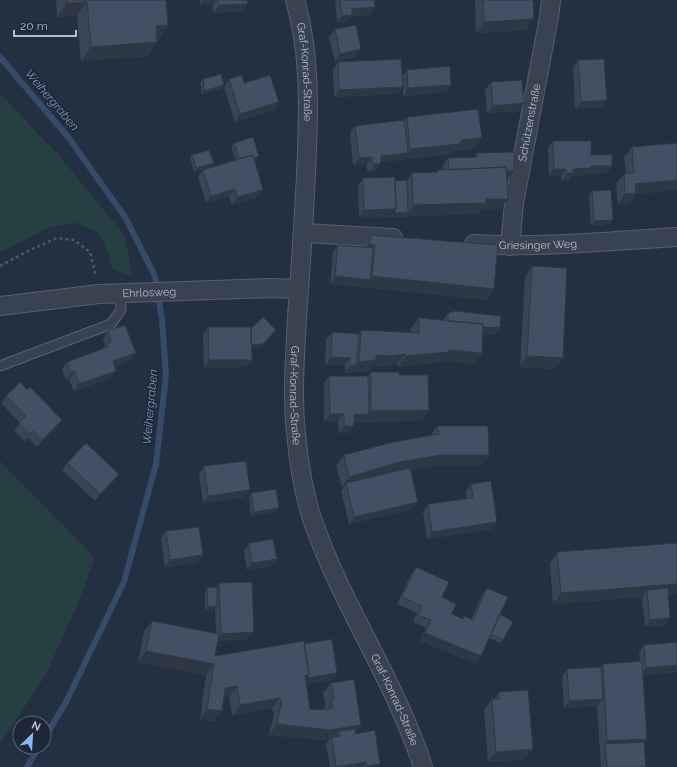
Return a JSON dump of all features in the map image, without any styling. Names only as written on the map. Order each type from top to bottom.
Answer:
[{"type":"street","name":"Graf-Konrad-Straße","points":[[295,0],[299,13],[306,63],[309,116],[304,232],[294,378],[295,433],[304,489],[314,525],[331,566],[403,712],[423,767]]},
{"type":"street","name":"Schützenstraße","points":[[510,246],[514,203],[551,0]]},
{"type":"street","points":[[304,232],[407,239]]},
{"type":"street","name":"Griesinger Weg","points":[[454,242],[510,246],[677,236]]},
{"type":"street","name":"Ehrlosweg","points":[[0,306],[99,294],[299,288]]},
{"type":"lane","points":[[0,366],[111,324],[121,310],[128,293]]},
{"type":"path","points":[[0,266],[57,238],[74,240],[90,252]]},
{"type":"green space","points":[[0,94],[57,153],[125,236],[132,275],[113,270],[108,252],[99,233],[77,223],[50,227],[0,252]]},
{"type":"green space","points":[[0,461],[95,558],[78,603],[45,676],[19,715],[12,715],[12,726],[0,744]]},
{"type":"building","points":[[66,0],[166,0],[168,25],[156,26],[157,42],[91,47],[87,2],[67,3]]},
{"type":"building","points":[[218,0],[247,0],[248,4],[219,5]]},
{"type":"building","points":[[340,0],[374,0],[375,7],[352,9],[352,15],[342,16]]},
{"type":"building","points":[[483,0],[533,0],[534,19],[484,22]]},
{"type":"building","points":[[356,25],[361,49],[340,54],[335,29]]},
{"type":"building","points":[[401,59],[403,87],[339,90],[338,62]]},
{"type":"building","points":[[604,59],[607,100],[581,102],[578,60]]},
{"type":"building","points":[[450,66],[451,85],[408,88],[407,70]]},
{"type":"building","points":[[221,74],[224,85],[204,91],[203,79]]},
{"type":"building","points":[[242,75],[244,83],[270,75],[279,102],[240,114],[229,79]]},
{"type":"building","points":[[522,80],[524,103],[493,106],[491,82]]},
{"type":"building","points":[[478,109],[482,138],[462,140],[459,144],[410,149],[407,117]]},
{"type":"building","points":[[404,120],[408,153],[381,156],[380,164],[375,164],[372,162],[372,157],[359,158],[355,126]]},
{"type":"building","points":[[253,137],[259,156],[254,158],[253,155],[239,159],[234,143]]},
{"type":"building","points":[[553,141],[591,141],[591,155],[612,155],[612,166],[591,166],[591,168],[573,169],[573,173],[567,173],[566,169],[554,169]]},
{"type":"building","points":[[677,143],[677,180],[635,184],[636,193],[625,194],[624,174],[634,173],[632,147]]},
{"type":"building","points":[[209,150],[214,163],[196,168],[192,155]]},
{"type":"building","points":[[514,152],[514,171],[507,171],[506,167],[449,170],[448,158],[477,157],[477,153]]},
{"type":"building","points":[[253,155],[263,190],[237,197],[235,189],[211,196],[203,170]]},
{"type":"building","points":[[506,167],[508,199],[486,199],[486,203],[413,205],[412,173],[438,172],[438,170]]},
{"type":"building","points":[[395,177],[396,209],[364,210],[363,178]]},
{"type":"building","points":[[407,180],[408,212],[394,213],[396,209],[395,181]]},
{"type":"building","points":[[611,190],[613,220],[594,221],[592,191]]},
{"type":"building","points":[[371,235],[498,245],[494,289],[372,276],[375,245],[369,244]]},
{"type":"building","points":[[338,245],[373,248],[370,280],[335,276]]},
{"type":"building","points":[[532,266],[567,268],[563,358],[527,356]]},
{"type":"building","points":[[455,311],[501,316],[500,328],[483,327],[483,324],[448,321],[448,313]]},
{"type":"building","points":[[263,317],[276,330],[263,344],[251,345],[251,329]]},
{"type":"building","points":[[419,318],[483,324],[482,353],[449,350],[448,352],[405,356],[405,354],[393,356],[376,355],[376,360],[359,362],[361,330],[419,333]]},
{"type":"building","points":[[125,325],[136,353],[113,361],[116,371],[79,384],[75,371],[71,372],[67,362],[108,347],[107,343],[111,342],[108,331]]},
{"type":"building","points":[[208,327],[251,327],[252,360],[209,360]]},
{"type":"building","points":[[332,332],[359,334],[356,365],[350,366],[350,358],[331,357]]},
{"type":"building","points":[[371,372],[399,372],[399,375],[428,375],[429,410],[371,411]]},
{"type":"building","points":[[329,376],[368,376],[369,414],[354,415],[354,426],[344,426],[344,414],[330,414]]},
{"type":"building","points":[[20,382],[27,390],[30,387],[62,420],[42,440],[33,431],[30,434],[19,423],[26,416],[6,396]]},
{"type":"building","points":[[437,426],[488,426],[489,455],[442,455],[400,462],[349,477],[344,455],[393,442],[439,434]]},
{"type":"building","points":[[86,443],[119,474],[100,494],[67,463]]},
{"type":"building","points":[[246,461],[250,490],[208,496],[204,466]]},
{"type":"building","points":[[410,468],[418,502],[354,517],[346,483]]},
{"type":"building","points":[[491,481],[497,522],[432,532],[428,504],[473,498],[471,484]]},
{"type":"building","points":[[276,489],[279,508],[254,512],[251,493]]},
{"type":"building","points":[[199,527],[203,555],[170,560],[166,531]]},
{"type":"building","points":[[273,539],[277,559],[252,563],[249,543]]},
{"type":"building","points":[[677,543],[677,584],[561,593],[557,552]]},
{"type":"building","points":[[416,567],[449,582],[442,597],[456,604],[452,614],[463,619],[464,616],[473,620],[487,588],[508,597],[481,656],[425,633],[431,620],[418,615],[422,606],[402,597]]},
{"type":"building","points":[[252,582],[254,632],[221,634],[219,583]]},
{"type":"building","points":[[217,587],[217,606],[208,607],[207,588]]},
{"type":"building","points":[[668,588],[670,618],[650,620],[647,590]]},
{"type":"building","points":[[500,614],[513,622],[503,640],[491,634]]},
{"type":"building","points":[[152,621],[219,634],[215,656],[304,641],[309,674],[305,676],[310,709],[326,710],[333,708],[331,699],[334,698],[331,683],[354,679],[361,725],[329,730],[277,724],[281,704],[280,698],[240,705],[237,686],[225,688],[222,711],[207,709],[214,664],[146,651]]},
{"type":"building","points":[[332,639],[337,673],[307,678],[309,674],[304,644]]},
{"type":"building","points":[[677,642],[677,665],[646,668],[644,645]]},
{"type":"building","points":[[642,661],[647,739],[607,741],[603,664]]},
{"type":"building","points":[[601,667],[603,699],[569,701],[567,669]]},
{"type":"building","points":[[528,690],[533,749],[496,752],[492,699],[499,699],[499,692]]},
{"type":"building","points":[[355,729],[356,734],[375,730],[380,764],[367,766],[366,762],[336,767],[332,737],[340,736],[339,731]]},
{"type":"building","points":[[644,742],[646,767],[607,767],[605,744]]},
{"type":"waterway","name":"Weihergraben","points":[[0,57],[68,137],[125,217],[155,276],[162,319],[166,375],[156,464],[124,582],[66,702],[52,726]]},
{"type":"waterway","name":"Weihergraben","points":[[27,767],[34,755]]}]
